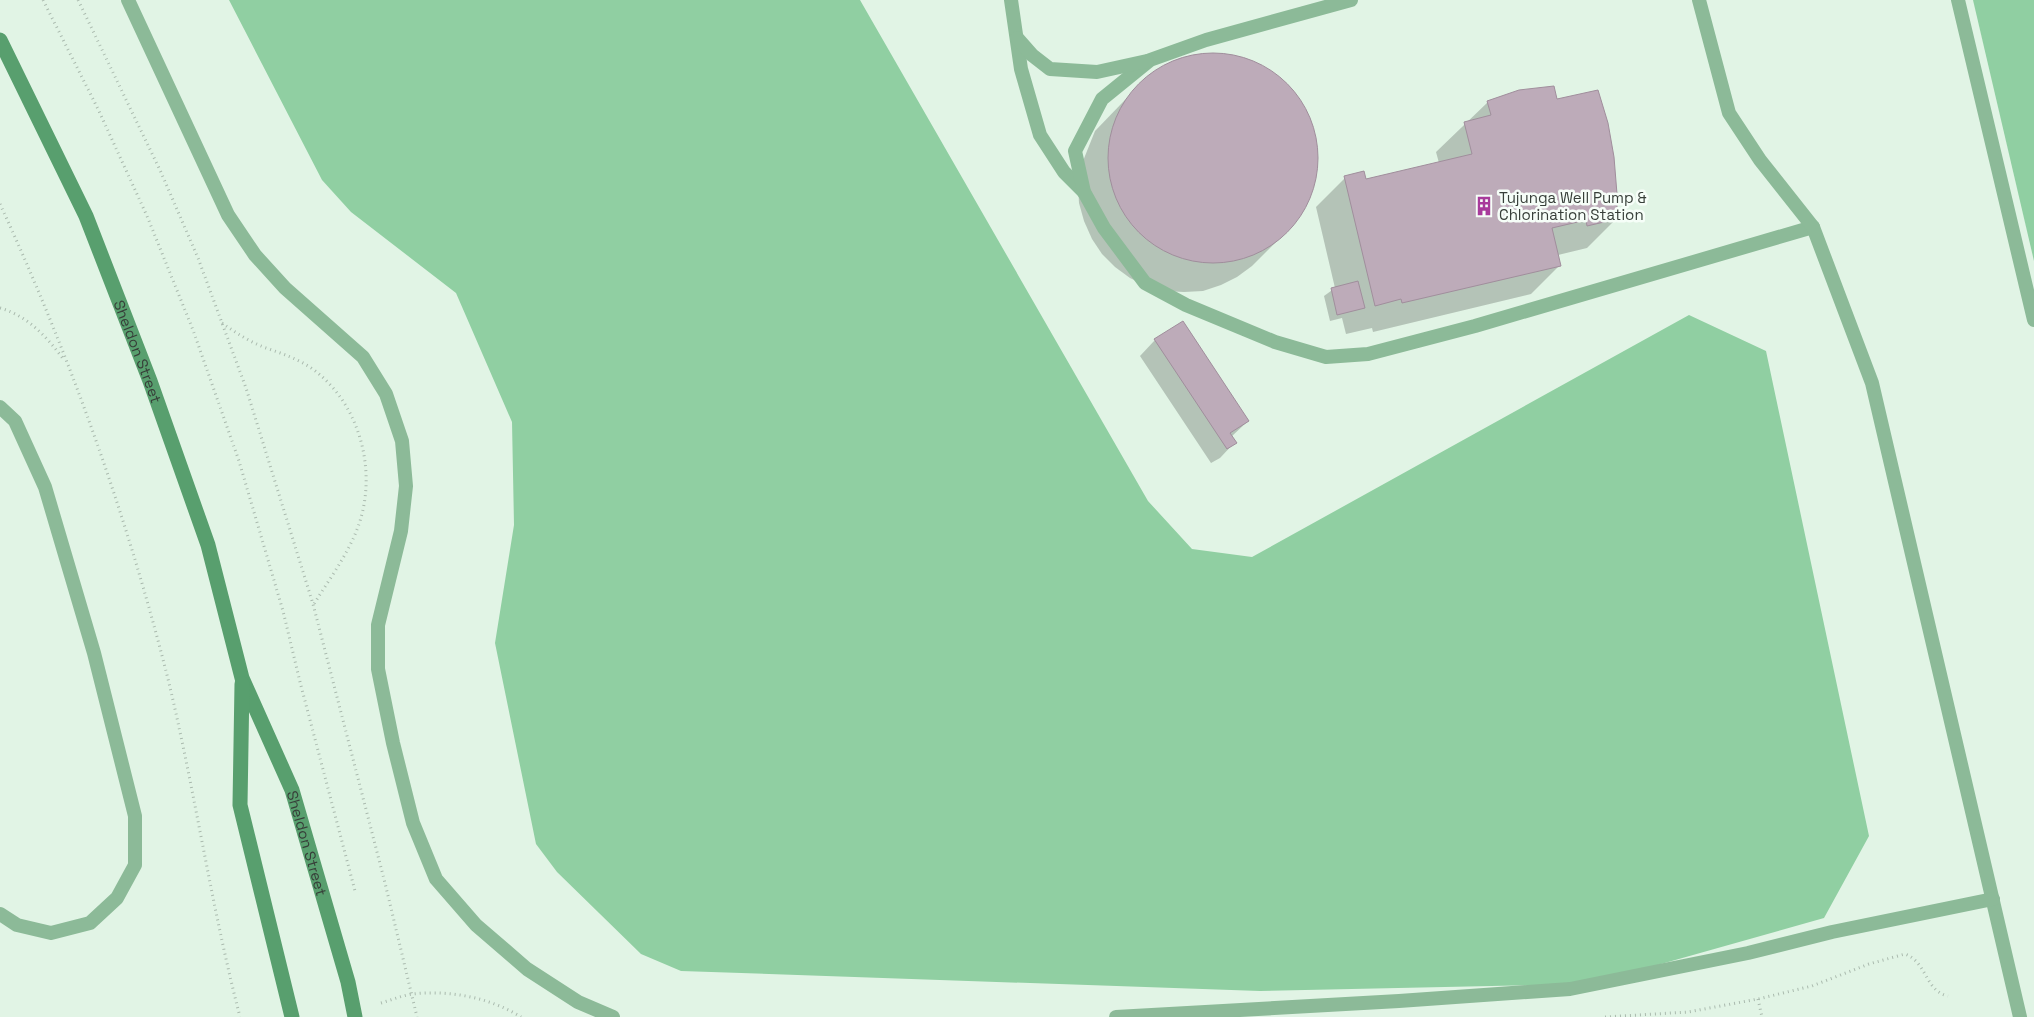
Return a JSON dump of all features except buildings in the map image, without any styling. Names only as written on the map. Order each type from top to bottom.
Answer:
[{"type":"main road","name":"Sheldon Street","points":[[0,40],[86,216],[150,381],[208,545],[242,678],[292,790],[348,982],[355,1017]]},
{"type":"main road","name":"Sheldon Street","points":[[242,678],[240,805],[292,1017]]},
{"type":"lane","points":[[128,0],[228,215],[255,255],[285,288],[363,357],[386,394],[402,441],[406,486],[401,531],[378,625],[378,669],[393,743],[413,823],[436,879],[476,925],[527,969],[578,1002],[613,1017]]},
{"type":"lane","points":[[1011,0],[1021,69],[1040,135],[1064,172],[1084,192],[1104,228],[1146,283],[1186,305],[1266,338],[1326,357],[1368,354],[1476,326],[1813,227]]},
{"type":"lane","points":[[1017,37],[1032,55],[1050,69],[1097,72],[1150,60],[1206,40],[1351,0]]},
{"type":"lane","points":[[1699,0],[1729,114],[1760,160],[1813,227],[1872,383],[2020,1017]]},
{"type":"lane","points":[[1958,0],[2034,320]]},
{"type":"lane","points":[[1084,192],[1075,150],[1102,99],[1150,60]]},
{"type":"lane","points":[[0,407],[15,422],[48,496],[94,653],[135,816],[135,865],[117,898],[90,923],[51,933],[17,925],[0,914]]},
{"type":"lane","points":[[1116,1017],[1370,1003],[1570,989],[1748,953],[1832,932],[1992,899]]},
{"type":"path","points":[[42,0],[98,108],[150,224],[193,330],[236,453],[283,611],[355,891]]},
{"type":"path","points":[[78,0],[160,170],[198,258],[268,454],[313,604],[385,883],[417,1017]]},
{"type":"path","points":[[0,204],[67,364],[115,496],[168,679],[240,1017]]},
{"type":"path","points":[[0,308],[22,317],[36,327],[49,340],[67,364]]},
{"type":"path","points":[[222,323],[252,341],[298,360],[314,371],[338,396],[360,436],[367,476],[362,516],[356,534],[313,604]]},
{"type":"path","points":[[1605,1017],[1688,1012],[1758,999],[1812,986],[1869,964],[1905,954],[1918,961],[1934,989],[1948,996]]},
{"type":"path","points":[[381,1003],[410,994],[469,996],[490,1002],[521,1017]]},
{"type":"path","points":[[1758,999],[1762,1017]]},
{"type":"shaded area","points":[[229,0],[860,0],[1148,501],[1192,549],[1252,557],[1689,315],[1766,351],[1869,836],[1824,918],[1590,984],[1260,991],[681,971],[641,954],[557,872],[536,844],[495,643],[514,525],[512,422],[456,293],[351,212],[322,180]]},
{"type":"shaded area","points":[[1973,0],[2034,0],[2034,261]]},
{"type":"place","name":"Tujunga Well Pump & Chlorination Station","points":[[1484,206]]}]
